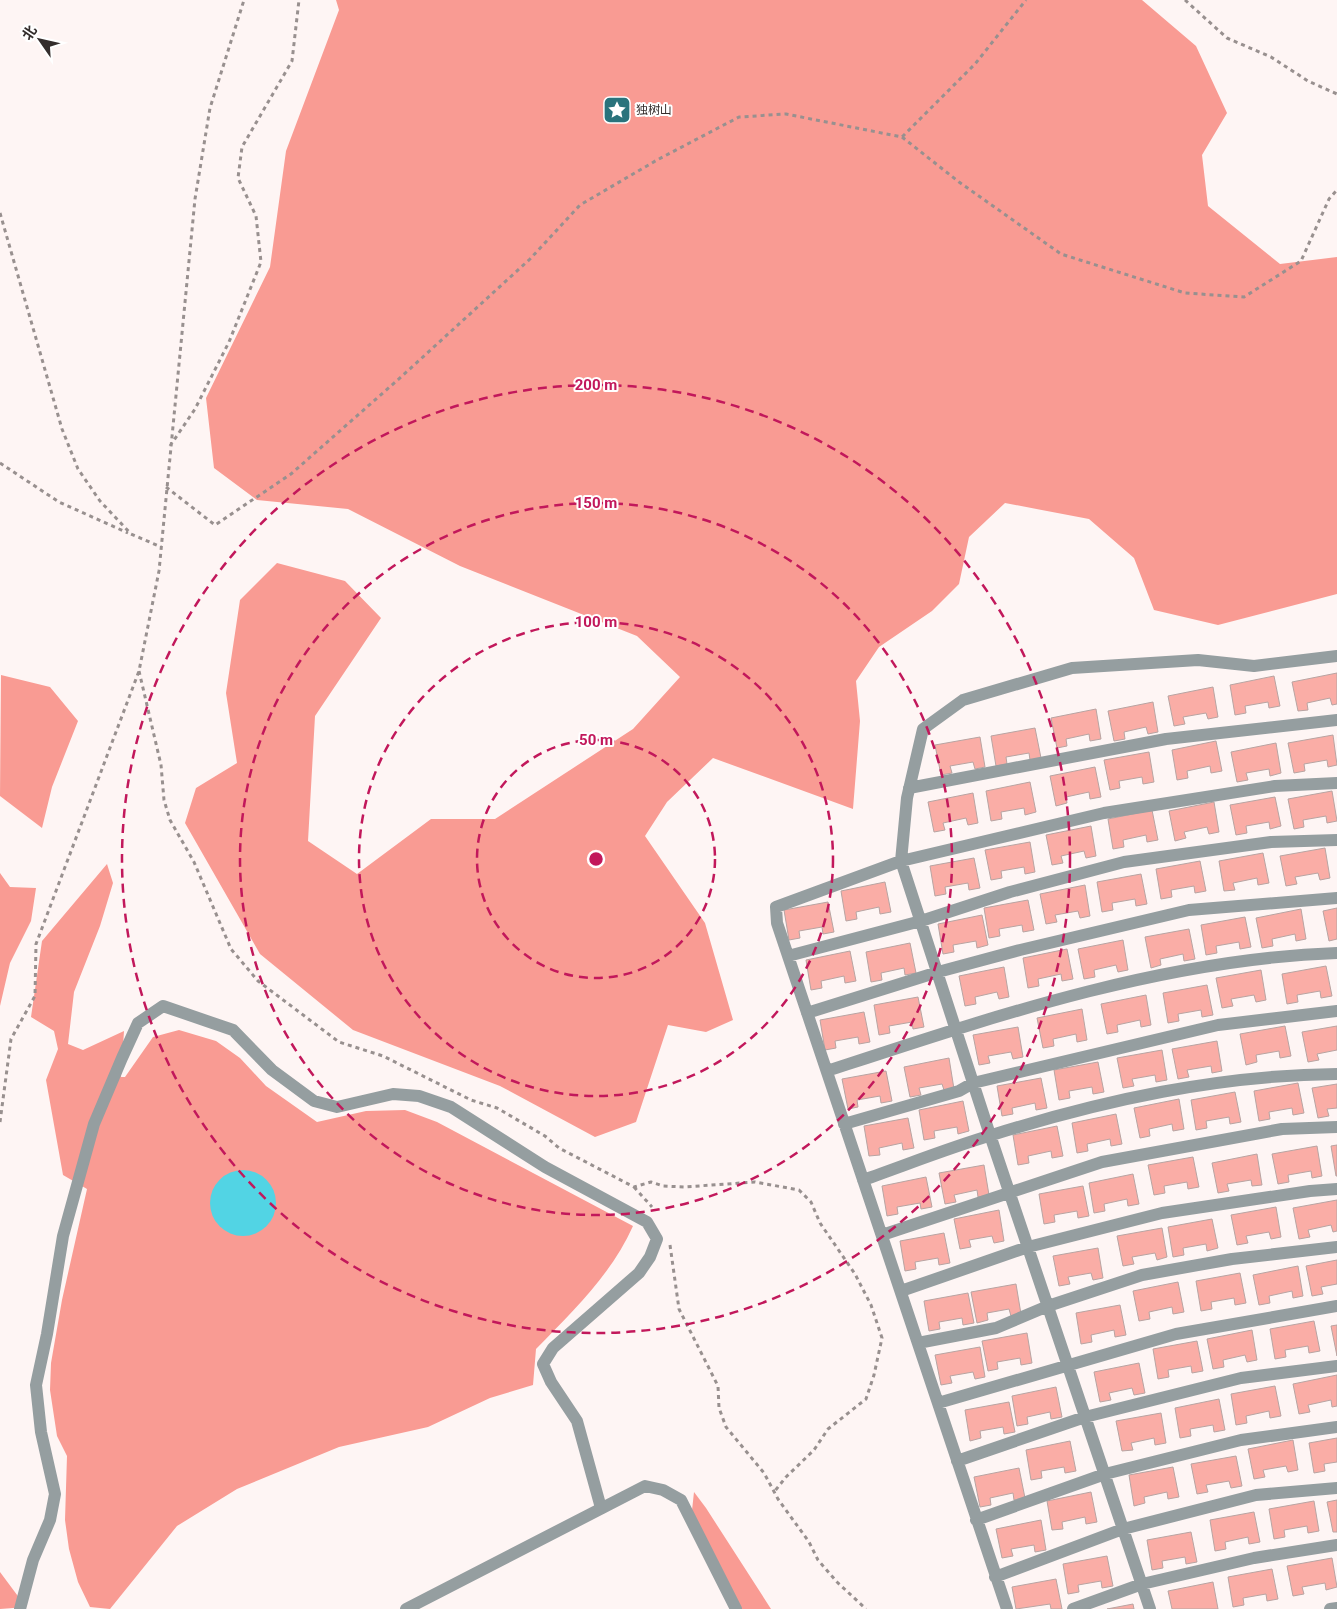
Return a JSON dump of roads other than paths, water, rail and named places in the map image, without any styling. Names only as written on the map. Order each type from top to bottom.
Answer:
[{"type":"lane","points":[[1150,1609],[990,1135],[902,861],[909,788],[923,729],[963,700],[1072,668],[1198,660],[1254,666],[1337,656]]},
{"type":"lane","points":[[909,788],[1166,738],[1337,720]]},
{"type":"lane","points":[[1007,1609],[777,923],[776,907],[902,861],[1104,813],[1275,786],[1337,784]]},
{"type":"lane","points":[[788,956],[921,921],[1010,892],[1124,862],[1271,842],[1337,840]]},
{"type":"lane","points":[[807,1013],[938,972],[1020,950],[1189,910],[1337,898]]},
{"type":"lane","points":[[826,1071],[956,1029],[1079,994],[1199,968],[1337,953]]},
{"type":"lane","points":[[20,1609],[33,1560],[50,1520],[55,1494],[41,1432],[36,1384],[48,1334],[63,1236],[94,1124],[122,1058],[138,1023],[163,1006],[233,1030],[272,1070],[314,1101],[337,1107],[393,1094],[419,1096],[451,1107],[546,1167],[647,1222],[657,1239],[650,1257],[639,1273],[553,1348],[544,1364],[551,1382],[577,1421],[601,1508]]},
{"type":"lane","points":[[844,1124],[959,1091],[973,1083],[1218,1025],[1337,1011]]},
{"type":"lane","points":[[863,1180],[990,1135],[1090,1107],[1221,1081],[1337,1074]]},
{"type":"lane","points":[[882,1235],[1102,1162],[1282,1128],[1337,1127]]},
{"type":"lane","points":[[901,1291],[1028,1247],[1162,1213],[1310,1191],[1337,1189]]},
{"type":"lane","points":[[918,1342],[996,1328],[1048,1306],[1142,1275],[1232,1259],[1337,1247]]},
{"type":"lane","points":[[938,1403],[1176,1334],[1337,1306]]},
{"type":"lane","points":[[957,1462],[1085,1417],[1241,1378],[1337,1366]]},
{"type":"lane","points":[[976,1520],[1105,1474],[1240,1440],[1337,1427]]},
{"type":"lane","points":[[406,1609],[645,1486],[663,1490],[681,1500],[736,1609]]},
{"type":"lane","points":[[995,1577],[1123,1529],[1256,1495],[1337,1488]]},
{"type":"lane","points":[[1073,1609],[1142,1584],[1254,1558],[1337,1545]]},
{"type":"lane","points":[[1330,1609],[1337,1608]]},
{"type":"water","points":[[237,1170],[249,1170],[261,1175],[271,1185],[276,1197],[274,1216],[261,1231],[249,1236],[237,1236],[225,1231],[215,1221],[210,1209],[210,1197],[215,1185],[225,1175]]},
{"type":"place","name":"独树山","points":[[617,110]]}]
